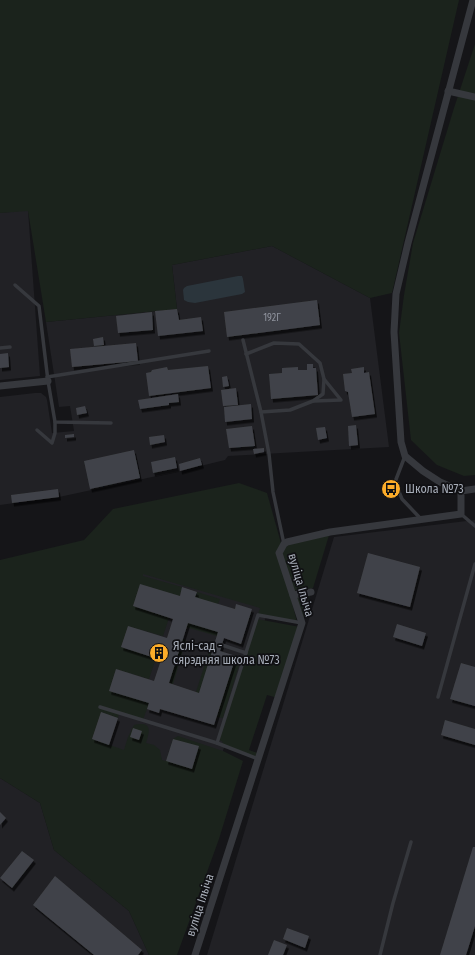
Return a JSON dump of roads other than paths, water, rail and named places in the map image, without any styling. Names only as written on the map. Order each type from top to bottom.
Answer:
[{"type":"street","points":[[473,0],[408,243],[396,294],[394,332],[401,442],[405,456],[423,471],[440,482],[461,491],[475,489]]},
{"type":"street","points":[[448,91],[475,97]]},
{"type":"street","points":[[0,386],[48,379]]},
{"type":"street","points":[[461,491],[461,514]]},
{"type":"street","name":"вуліца Ільіча","points":[[195,955],[302,623],[279,553],[284,544],[330,532],[461,514]]},
{"type":"street","points":[[293,595],[311,592]]},
{"type":"lane","points":[[15,285],[40,306],[48,379],[55,422],[55,433],[52,443],[37,430]]},
{"type":"lane","points":[[243,340],[261,412],[269,454],[273,492],[284,544]]},
{"type":"lane","points":[[246,354],[274,343],[299,344],[320,363],[324,379],[323,394],[313,401],[290,410],[261,412]]},
{"type":"lane","points":[[0,348],[10,347]]},
{"type":"lane","points":[[48,379],[209,351]]},
{"type":"lane","points":[[313,401],[341,400],[324,379]]},
{"type":"lane","points":[[55,422],[111,423]]},
{"type":"lane","points":[[405,456],[395,482],[402,499],[421,519]]},
{"type":"lane","points":[[461,514],[475,526]]},
{"type":"lane","points":[[438,697],[475,564]]},
{"type":"lane","points":[[217,743],[258,615],[302,623]]},
{"type":"lane","points":[[222,645],[246,653]]},
{"type":"lane","points":[[100,707],[217,743],[258,759]]},
{"type":"lane","points":[[380,955],[393,902],[411,842]]},
{"type":"place","name":"Школа №73","points":[[391,489]]},
{"type":"place","name":"Яслі-сад - сярэдняя школа №73","points":[[159,653]]}]
